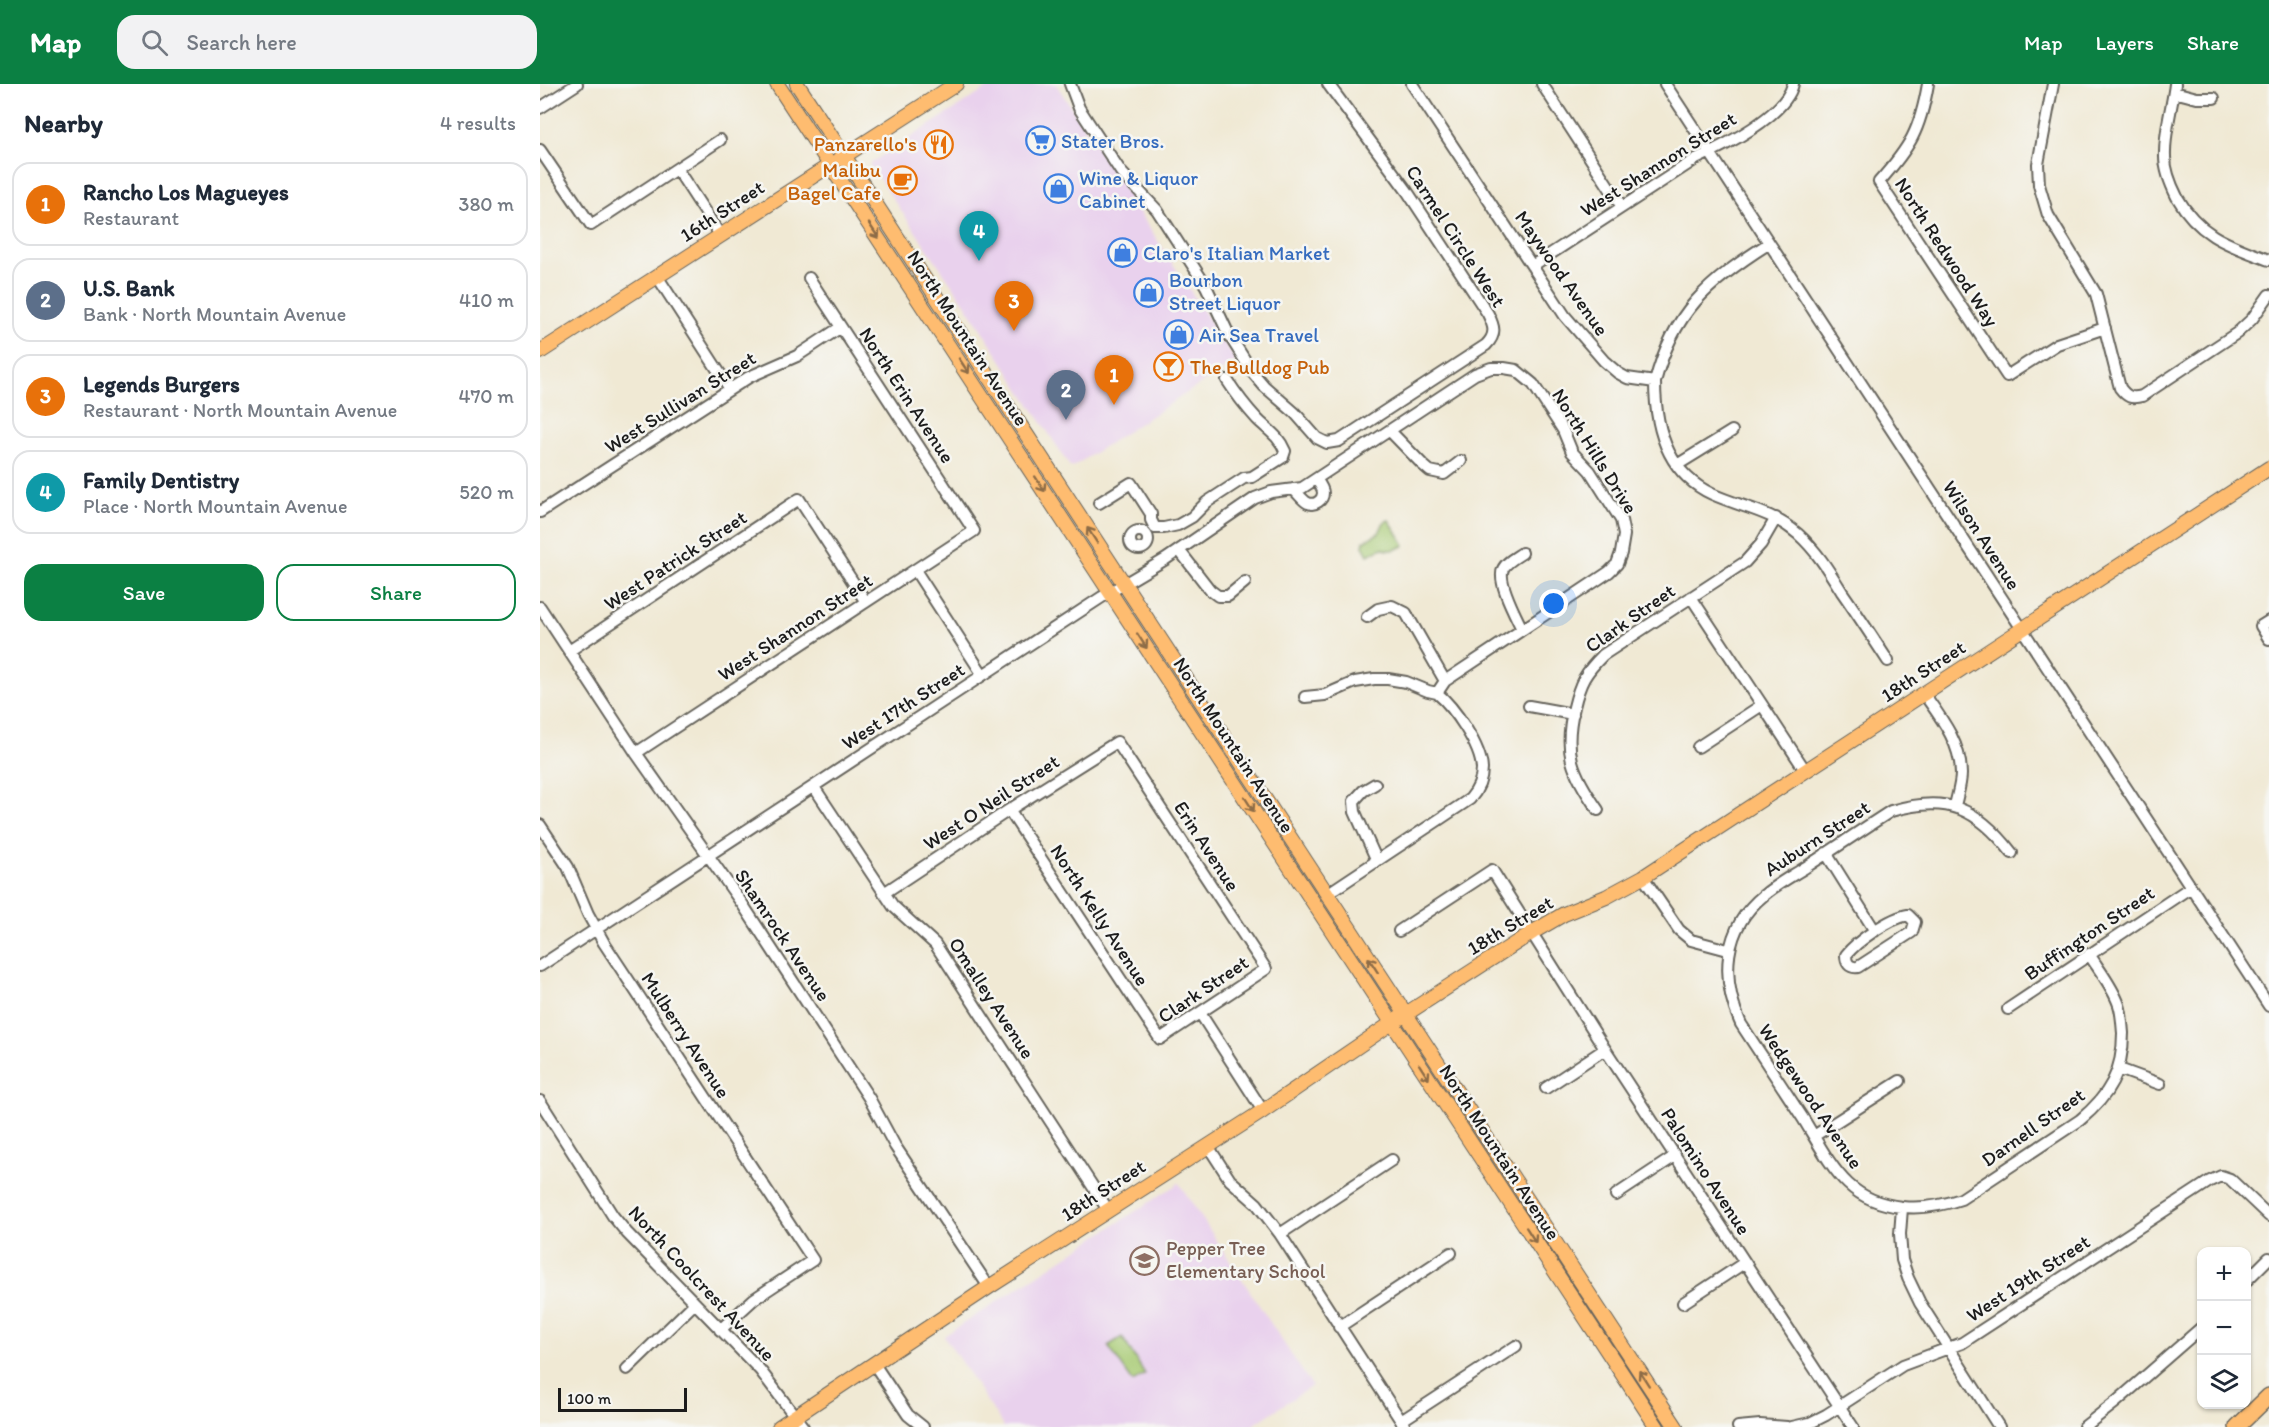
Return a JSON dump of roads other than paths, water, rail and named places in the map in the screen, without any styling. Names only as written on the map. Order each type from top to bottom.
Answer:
[{"type":"highway","points":[[2237,1427],[2269,1396]]},
{"type":"main road","name":"North Mountain Avenue","points":[[777,84],[1657,1427]]},
{"type":"main road","name":"North Mountain Avenue","points":[[797,84],[1676,1427]]},
{"type":"main road","name":"16th Street","points":[[540,352],[954,84]]},
{"type":"main road","points":[[979,389],[993,382]]},
{"type":"main road","name":"18th Street","points":[[779,1427],[800,1421],[874,1364],[989,1287],[1263,1111],[1405,1014],[1564,914],[1606,897],[1643,878],[2269,468]]},
{"type":"street","points":[[540,108],[577,84]]},
{"type":"street","name":"Carmel Circle West","points":[[1070,84],[1079,108],[1115,163],[1157,210],[1206,286],[1229,335],[1253,373],[1317,438],[1327,443],[1339,441],[1486,345],[1494,333],[1488,314],[1413,200],[1328,84]]},
{"type":"street","name":"Maywood Avenue","points":[[1412,84],[1565,316],[1604,361],[1627,378],[1655,382]]},
{"type":"street","points":[[1542,84],[1622,207]]},
{"type":"street","name":"Wilson Avenue","points":[[1665,84],[2269,1006]]},
{"type":"street","name":"West Shannon Street","points":[[1532,266],[1696,159],[1710,153],[1773,113],[1792,91],[1793,84]]},
{"type":"street","name":"North Redwood Way","points":[[1928,84],[1919,125],[1904,153],[1879,182],[2007,376],[2057,344],[2105,328]]},
{"type":"street","points":[[2053,84],[2038,164],[2039,185],[2048,216],[2096,294],[2120,388],[2126,396],[2134,398],[2142,396],[2237,333],[2252,320],[2269,295]]},
{"type":"street","points":[[2214,98],[2197,98],[2174,88],[2167,126],[2165,159],[2172,187],[2185,211],[2204,231],[2227,245],[2269,260]]},
{"type":"street","points":[[540,150],[591,225],[720,140]]},
{"type":"street","points":[[677,169],[720,235]]},
{"type":"street","points":[[1768,244],[1719,278],[1702,293],[1670,337],[1655,382],[1658,426],[1677,465],[1693,482],[1711,494],[1760,510],[1776,518],[1814,549],[1888,661]]},
{"type":"street","points":[[657,276],[730,389]]},
{"type":"street","name":"North Erin Avenue","points":[[809,278],[974,531]]},
{"type":"street","name":"West Sullivan Street","points":[[540,512],[730,389],[764,369],[797,356],[841,327]]},
{"type":"street","name":"North Hills Drive","points":[[1346,460],[1474,374],[1491,368],[1516,370],[1527,377],[1563,430],[1572,452],[1590,471],[1621,520],[1624,535],[1621,553],[1617,564],[1609,572],[1445,681],[1437,693]]},
{"type":"street","points":[[1146,535],[1155,528],[1178,525],[1192,517],[1207,502],[1234,484],[1244,478],[1252,477],[1283,457],[1286,451],[1281,442],[1259,421],[1227,380]]},
{"type":"street","points":[[1390,431],[1430,471],[1444,474],[1461,461]]},
{"type":"street","points":[[1677,465],[1732,431]]},
{"type":"street","name":"West 17th Street","points":[[540,966],[1110,592],[1179,550],[1255,498],[1271,492],[1302,488],[1346,460]]},
{"type":"street","points":[[1293,489],[1306,503],[1318,502],[1323,491],[1316,479]]},
{"type":"street","points":[[1099,503],[1131,483],[1151,514],[1155,528]]},
{"type":"street","name":"West Patrick Street","points":[[569,651],[799,499],[866,602]]},
{"type":"street","name":"Clark Street","points":[[1598,810],[1583,789],[1570,756],[1568,737],[1586,673],[1603,655],[1745,562],[1761,544],[1776,518]]},
{"type":"street","name":"West Shannon Street","points":[[636,753],[974,531]]},
{"type":"street","points":[[1141,550],[1148,542],[1146,535],[1136,531],[1129,539],[1131,546],[1141,550],[1151,568]]},
{"type":"street","points":[[1179,550],[1210,590],[1218,596],[1228,596],[1245,582]]},
{"type":"street","points":[[1522,553],[1508,562],[1503,569],[1502,580],[1522,630]]},
{"type":"street","points":[[915,570],[983,675]]},
{"type":"street","points":[[1691,597],[1805,770]]},
{"type":"street","points":[[1367,617],[1378,609],[1392,606],[1406,613],[1445,681]]},
{"type":"street","name":"Shamrock Avenue","points":[[540,607],[636,753],[743,905],[858,1082],[895,1146],[989,1287]]},
{"type":"street","points":[[2265,624],[2269,639]]},
{"type":"street","points":[[1305,696],[1324,695],[1355,682],[1374,679],[1406,682],[1437,693],[1444,699],[1475,746],[1482,771],[1479,785],[1470,799],[1327,894]]},
{"type":"street","points":[[1924,694],[1952,735],[1959,757],[1962,776],[1955,806],[1994,830],[2012,853]]},
{"type":"street","points":[[1698,747],[1762,705]]},
{"type":"street","points":[[1529,706],[1573,714]]},
{"type":"street","name":"West O Neil Street","points":[[884,893],[1009,810],[1118,742]]},
{"type":"street","name":"Erin Avenue","points":[[1118,742],[1266,969]]},
{"type":"street","points":[[1375,784],[1363,791],[1354,801],[1355,812],[1377,861]]},
{"type":"street","name":"Omalley Avenue","points":[[814,787],[893,906],[935,944],[1108,1210]]},
{"type":"street","name":"Auburn Street","points":[[1728,950],[1742,918],[1752,905],[1765,894],[1891,811],[1913,804],[1935,803],[1955,806]]},
{"type":"street","name":"North Kelly Avenue","points":[[1009,810],[1160,1040]]},
{"type":"street","name":"Mulberry Avenue","points":[[540,825],[568,867],[596,929],[813,1260],[754,1299],[720,1330]]},
{"type":"street","points":[[1826,853],[1875,931]]},
{"type":"street","name":"Palomino Avenue","points":[[1399,931],[1492,870],[1605,1049],[1853,1427]]},
{"type":"street","points":[[1643,878],[1679,930],[1691,940],[1728,950]]},
{"type":"street","name":"Buffington Street","points":[[2008,1010],[2191,887]]},
{"type":"street","points":[[1902,915],[1908,915],[1915,922],[1912,932],[1858,968],[1851,967],[1846,955],[1875,931],[1902,915]]},
{"type":"street","name":"Wedgewood Avenue","points":[[1728,950],[1727,970],[1732,1005],[1741,1024],[1839,1174],[1857,1191],[1875,1201],[1902,1208]]},
{"type":"street","name":"Darnell Street","points":[[1902,1208],[1942,1206],[1960,1199],[2080,1120],[2097,1106],[2110,1089],[2119,1069],[2123,1043],[2122,1019],[2119,1005],[2089,954]]},
{"type":"street","name":"Clark Street","points":[[1160,1040],[1266,969]]},
{"type":"street","points":[[1200,1013],[1263,1111]]},
{"type":"street","points":[[1546,1088],[1605,1049]]},
{"type":"street","points":[[2119,1069],[2160,1084]]},
{"type":"street","points":[[1814,1136],[1900,1081]]},
{"type":"street","name":"North Coolcrest Avenue","points":[[540,1101],[627,1233],[760,1370],[800,1421]]},
{"type":"street","points":[[1208,1146],[1230,1180],[1257,1204],[1280,1234],[1403,1424],[1516,1346]]},
{"type":"street","points":[[1616,1195],[1675,1156]]},
{"type":"street","points":[[1280,1234],[1392,1160]]},
{"type":"street","name":"West 19th Street","points":[[1738,1427],[1760,1425],[1790,1427],[1810,1423],[1903,1365],[1962,1343],[2221,1176],[2230,1179],[2269,1216]]},
{"type":"street","points":[[1902,1208],[1900,1234],[1902,1260],[1908,1278],[1920,1303],[1948,1349],[1999,1427]]},
{"type":"street","points":[[1339,1327],[1451,1253]]},
{"type":"street","points":[[2251,1277],[2269,1257]]},
{"type":"street","points":[[1683,1303],[1744,1263]]},
{"type":"street","points":[[627,1369],[694,1303]]},
{"type":"street","points":[[2084,1427],[2197,1331]]},
{"type":"street","points":[[874,1364],[908,1415],[923,1427]]},
{"type":"place","name":"Stater Bros.","points":[[1040,141]]},
{"type":"place","name":"Panzarello's","points":[[938,144]]},
{"type":"place","name":"Malibu Bagel Cafe","points":[[902,181]]},
{"type":"place","name":"Wine & Liquor Cabinet","points":[[1058,189]]},
{"type":"place","name":"Claro's Italian Market","points":[[1122,253]]},
{"type":"place","name":"Family Dentistry","points":[[979,261]]},
{"type":"place","name":"Bourbon Street Liquor","points":[[1148,292]]},
{"type":"place","name":"Legends Burgers","points":[[1014,331]]},
{"type":"place","name":"Air Sea Travel","points":[[1178,335]]},
{"type":"place","name":"The Bulldog Pub","points":[[1169,367]]},
{"type":"place","name":"Rancho Los Magueyes","points":[[1114,405]]},
{"type":"place","name":"U.S. Bank","points":[[1066,420]]},
{"type":"place","name":"Pepper Tree Elementary School","points":[[1145,1260]]}]
